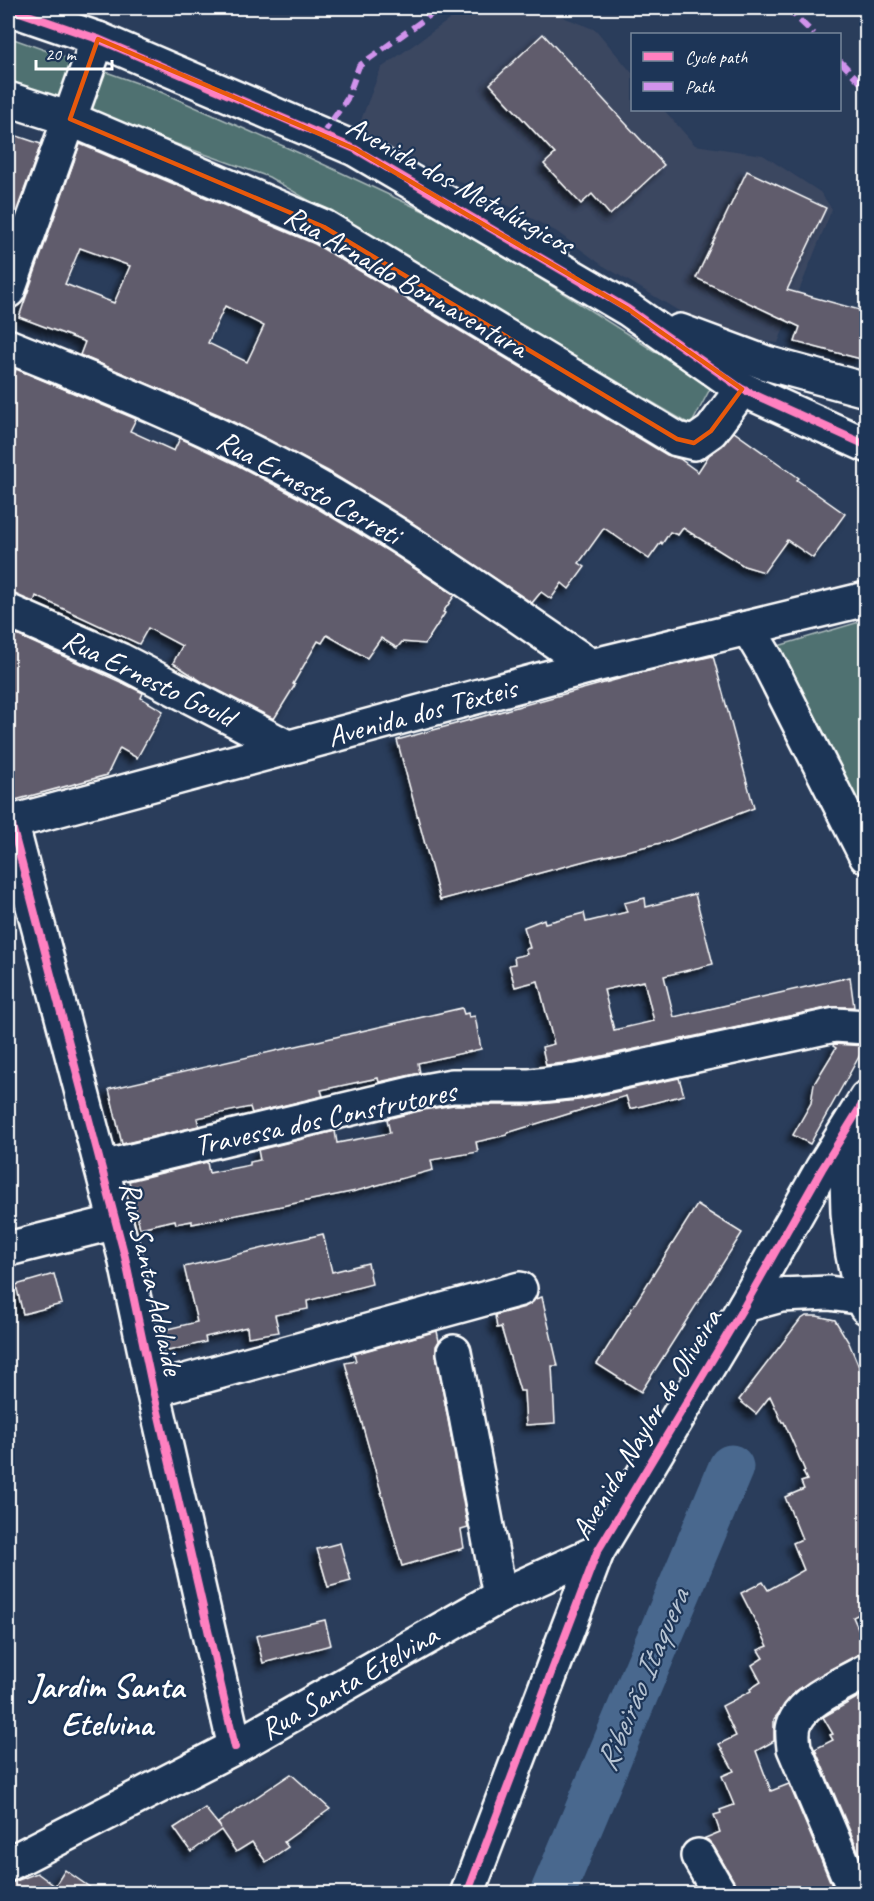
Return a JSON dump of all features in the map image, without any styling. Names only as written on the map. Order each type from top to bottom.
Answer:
[{"type":"street","name":"Avenida dos Metalúrgicos","points":[[8,8],[98,39],[355,149],[628,309],[742,390],[867,445]]},
{"type":"street","points":[[8,291],[98,39]]},
{"type":"street","name":"Rua Arnaldo Bonnaventura","points":[[8,99],[70,118],[324,227],[677,439],[694,443],[711,431],[742,390]]},
{"type":"street","name":"Avenida dos Metalúrgicos","points":[[628,309],[698,339],[766,363],[867,390]]},
{"type":"street","name":"Rua Ernesto Cerreti","points":[[8,346],[157,406],[278,465],[397,534],[591,666]]},
{"type":"street","name":"Avenida dos Têxteis","points":[[9,823],[591,666],[853,603],[867,589]]},
{"type":"street","name":"Rua Ernesto Gould","points":[[8,611],[120,660],[289,748]]},
{"type":"street","points":[[748,628],[767,660],[867,856]]},
{"type":"street","name":"Rua Santa Adelaide","points":[[9,823],[116,1222],[235,1747]]},
{"type":"street","name":"Travessa dos Construtores","points":[[102,1168],[419,1092],[452,1086],[530,1086],[577,1081],[835,1025],[867,1026]]},
{"type":"street","points":[[745,1305],[781,1295],[829,1293],[865,1303],[850,1242],[846,1192],[848,1157],[860,1108]]},
{"type":"street","name":"Avenida Naylor de Oliveira","points":[[466,1893],[597,1552],[860,1108]]},
{"type":"street","points":[[8,1249],[116,1222]]},
{"type":"street","points":[[153,1390],[520,1289]]},
{"type":"street","points":[[454,1352],[500,1596]]},
{"type":"street","name":"Rua Santa Etelvina","points":[[8,1864],[235,1747],[500,1596],[597,1552]]},
{"type":"street","points":[[856,1893],[794,1748],[792,1732],[796,1720],[806,1706],[867,1671]]},
{"type":"street","points":[[698,1856],[720,1893]]},
{"type":"highlighted area","points":[[98,39],[355,149],[628,309],[742,389],[711,431],[694,443],[677,439],[324,227],[70,119]]},
{"type":"shaded area","points":[[470,8],[540,8],[596,30],[631,72],[631,111],[665,111],[695,145],[763,155],[820,192],[832,209],[778,343],[709,329],[602,265],[557,232],[494,198],[356,133],[381,68],[463,10]]},
{"type":"green space","points":[[8,37],[154,89],[432,215],[539,278],[711,387],[691,425],[269,177],[8,84]]},
{"type":"green space","points":[[866,620],[866,823],[810,717],[778,646]]},
{"type":"building","points":[[543,34],[664,165],[610,215],[592,194],[581,204],[544,164],[555,154],[490,84]]},
{"type":"building","points":[[8,133],[41,144],[11,226],[8,225]]},
{"type":"building","points":[[80,144],[315,244],[667,455],[680,459],[698,472],[709,455],[722,446],[734,432],[845,514],[813,558],[787,540],[764,572],[744,566],[683,528],[678,535],[670,532],[649,559],[604,528],[579,563],[585,567],[569,589],[562,583],[551,599],[541,592],[532,603],[408,520],[328,471],[220,415],[80,355],[85,342],[19,317]],"holes":[[[80,248],[130,266],[114,303],[65,284]],[[225,306],[264,326],[247,362],[208,343]]]},
{"type":"building","points":[[747,171],[826,208],[787,290],[867,312],[867,350],[863,349],[861,359],[795,342],[800,327],[696,278]]},
{"type":"building","points":[[16,369],[136,419],[130,431],[174,451],[180,438],[237,465],[310,504],[455,595],[425,644],[402,642],[397,648],[381,638],[367,658],[327,635],[322,643],[318,641],[274,719],[204,683],[173,663],[182,646],[148,628],[139,644],[36,596],[34,602],[8,593],[8,390]]},
{"type":"building","points":[[8,631],[143,693],[141,698],[163,711],[137,758],[120,748],[107,775],[8,802]]},
{"type":"building","points":[[713,656],[754,808],[665,842],[440,900],[397,740],[648,671]]},
{"type":"building","points":[[695,894],[713,964],[664,976],[674,1017],[850,977],[854,1007],[831,1007],[574,1062],[546,1065],[542,1047],[554,1044],[538,981],[515,987],[509,965],[515,964],[514,957],[527,954],[525,949],[530,948],[524,927],[544,919],[545,923],[584,913],[586,922],[627,912],[624,903],[645,898],[646,907]],"holes":[[[644,981],[654,1021],[614,1030],[604,990]]]},
{"type":"building","points":[[462,1008],[464,1014],[468,1013],[469,1017],[475,1016],[481,1049],[418,1063],[420,1073],[379,1082],[378,1078],[321,1090],[323,1096],[252,1113],[250,1107],[197,1118],[199,1126],[122,1144],[109,1089]]},
{"type":"building","points":[[834,1044],[865,1046],[810,1144],[793,1135],[811,1103],[814,1084],[836,1048]]},
{"type":"building","points":[[679,1078],[684,1095],[630,1109],[626,1096],[507,1133],[507,1135],[476,1142],[478,1152],[431,1160],[433,1170],[356,1191],[192,1224],[192,1221],[176,1224],[175,1220],[140,1228],[129,1181],[207,1162],[209,1173],[250,1165],[250,1162],[260,1160],[258,1150],[335,1131],[337,1143],[390,1133],[387,1119],[423,1110],[454,1105],[530,1105],[579,1100]]},
{"type":"building","points":[[697,1205],[742,1233],[641,1392],[597,1364]]},
{"type":"building","points":[[323,1234],[332,1272],[368,1263],[372,1284],[307,1301],[308,1309],[275,1315],[279,1332],[248,1337],[247,1327],[205,1337],[206,1342],[168,1351],[163,1330],[197,1322],[184,1267]]},
{"type":"building","points":[[54,1274],[62,1304],[23,1314],[16,1285]]},
{"type":"building","points":[[542,1297],[558,1366],[552,1366],[555,1423],[526,1425],[524,1391],[520,1391],[501,1327],[497,1328],[495,1315],[525,1307],[535,1299]]},
{"type":"building","points":[[806,1316],[835,1320],[849,1343],[867,1386],[867,1610],[853,1617],[867,1652],[829,1670],[796,1691],[774,1719],[774,1741],[756,1751],[771,1791],[789,1784],[835,1893],[739,1893],[714,1847],[708,1840],[703,1839],[720,1832],[714,1815],[734,1805],[722,1776],[734,1771],[719,1744],[736,1736],[722,1706],[751,1691],[750,1689],[761,1682],[752,1665],[763,1658],[758,1650],[768,1646],[741,1593],[763,1582],[768,1590],[804,1570],[793,1543],[802,1539],[785,1497],[804,1489],[801,1482],[807,1480],[784,1422],[770,1396],[756,1414],[739,1400],[800,1320]]},
{"type":"building","points":[[437,1331],[439,1341],[436,1346],[436,1355],[468,1528],[461,1530],[464,1548],[402,1566],[345,1363],[356,1361],[354,1354]]},
{"type":"building","points":[[340,1543],[351,1581],[328,1587],[317,1549]]},
{"type":"building","points":[[325,1620],[331,1645],[263,1663],[256,1636]]},
{"type":"building","points":[[867,1692],[867,1871],[815,1749],[833,1740],[830,1735],[833,1734],[823,1717]]},
{"type":"building","points":[[291,1774],[330,1809],[284,1842],[288,1847],[266,1862],[252,1842],[236,1852],[221,1830],[191,1852],[174,1828],[205,1808],[221,1828],[218,1823]]},
{"type":"building","points":[[65,1870],[98,1893],[8,1893],[8,1884],[37,1873],[55,1886]]},
{"type":"waterway","name":"Ribeirão Itaquera","points":[[552,1894],[731,1467]]},
{"type":"marked path","points":[[322,135],[347,99],[359,66],[440,8]]},
{"type":"marked path","points":[[787,8],[813,33]]},
{"type":"marked path","points":[[841,62],[866,88]]},
{"type":"cycle path","points":[[8,8],[98,39],[355,149],[628,309],[742,389],[866,445]]},
{"type":"cycle path","points":[[11,822],[125,1257],[153,1390],[235,1747]]},
{"type":"cycle path","points":[[467,1894],[597,1552],[866,1098]]},
{"type":"district","name":"Jardim Santa Etelvina","points":[[107,1705]]}]
